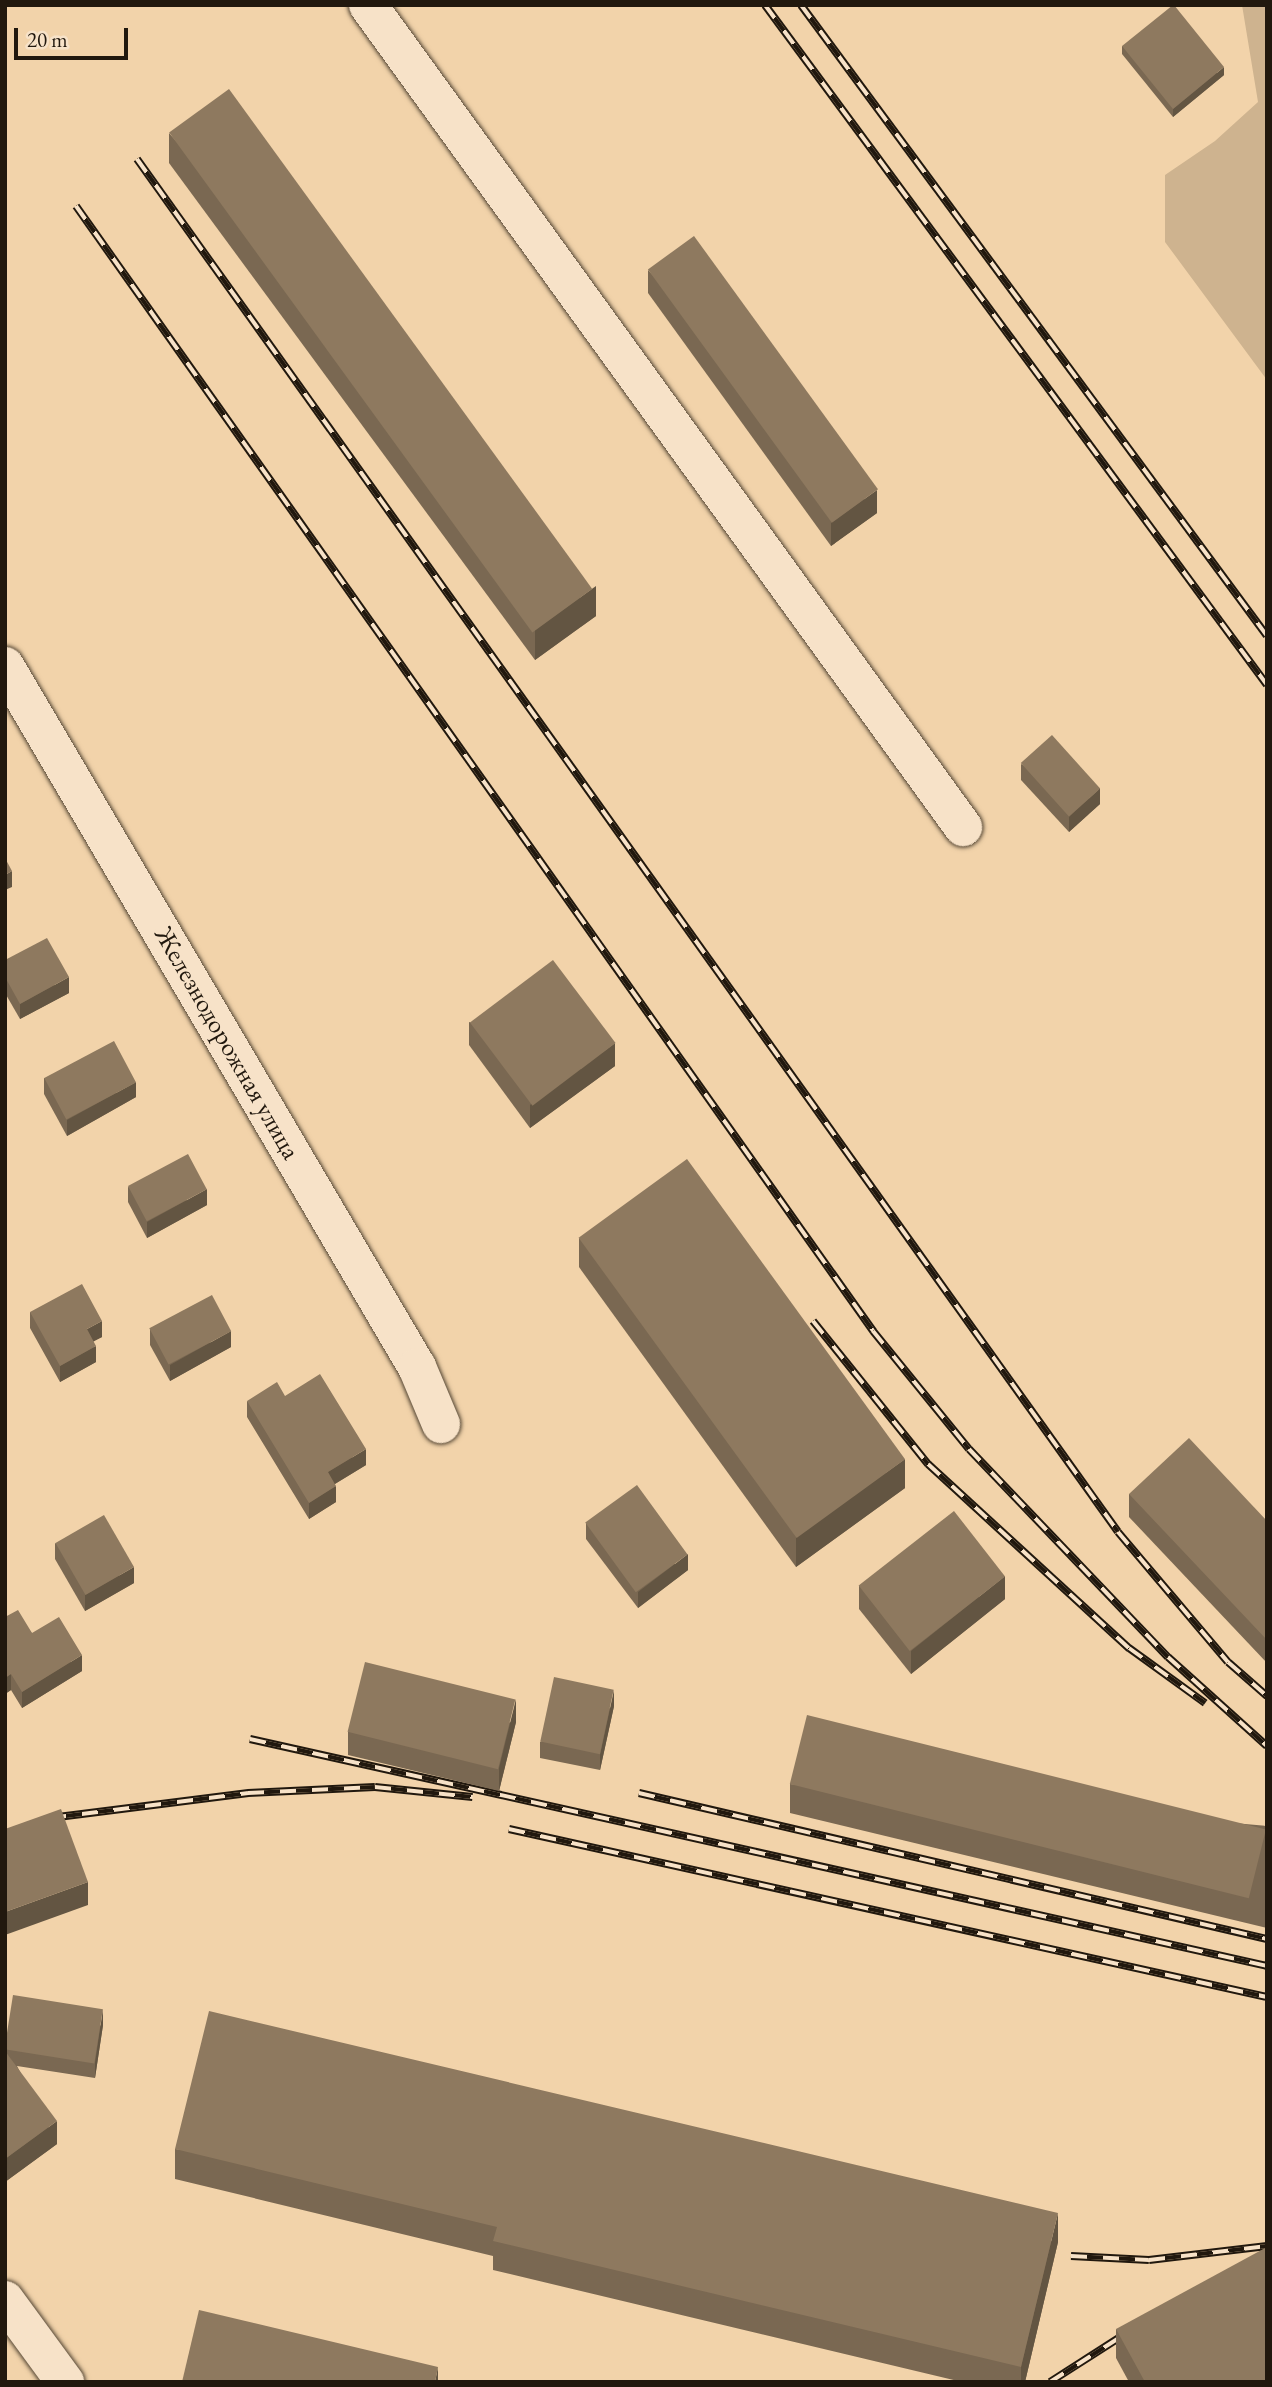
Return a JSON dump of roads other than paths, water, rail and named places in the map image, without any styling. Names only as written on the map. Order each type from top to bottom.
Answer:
[{"type":"street","points":[[368,5],[963,827]]},
{"type":"street","name":"Железнодорожная улица","points":[[5,666],[417,1367],[441,1424]]},
{"type":"street","points":[[5,2300],[65,2382]]},
{"type":"railway","points":[[765,5],[1267,685]]},
{"type":"railway","points":[[801,5],[1267,636]]},
{"type":"railway","points":[[137,159],[1118,1532],[1228,1662],[1267,1696]]},
{"type":"railway","points":[[76,206],[873,1331],[969,1449],[1168,1657],[1267,1746]]},
{"type":"railway","points":[[813,1321],[928,1464],[1129,1648],[1205,1703]]},
{"type":"railway","points":[[250,1739],[1267,1966]]},
{"type":"railway","points":[[5,1836],[50,1818],[248,1793],[375,1787],[472,1797]]},
{"type":"railway","points":[[639,1793],[1267,1939]]},
{"type":"railway","points":[[509,1829],[1267,1997]]},
{"type":"railway","points":[[1071,2256],[1149,2260],[1267,2246]]},
{"type":"railway","points":[[1050,2382],[1133,2329]]}]
